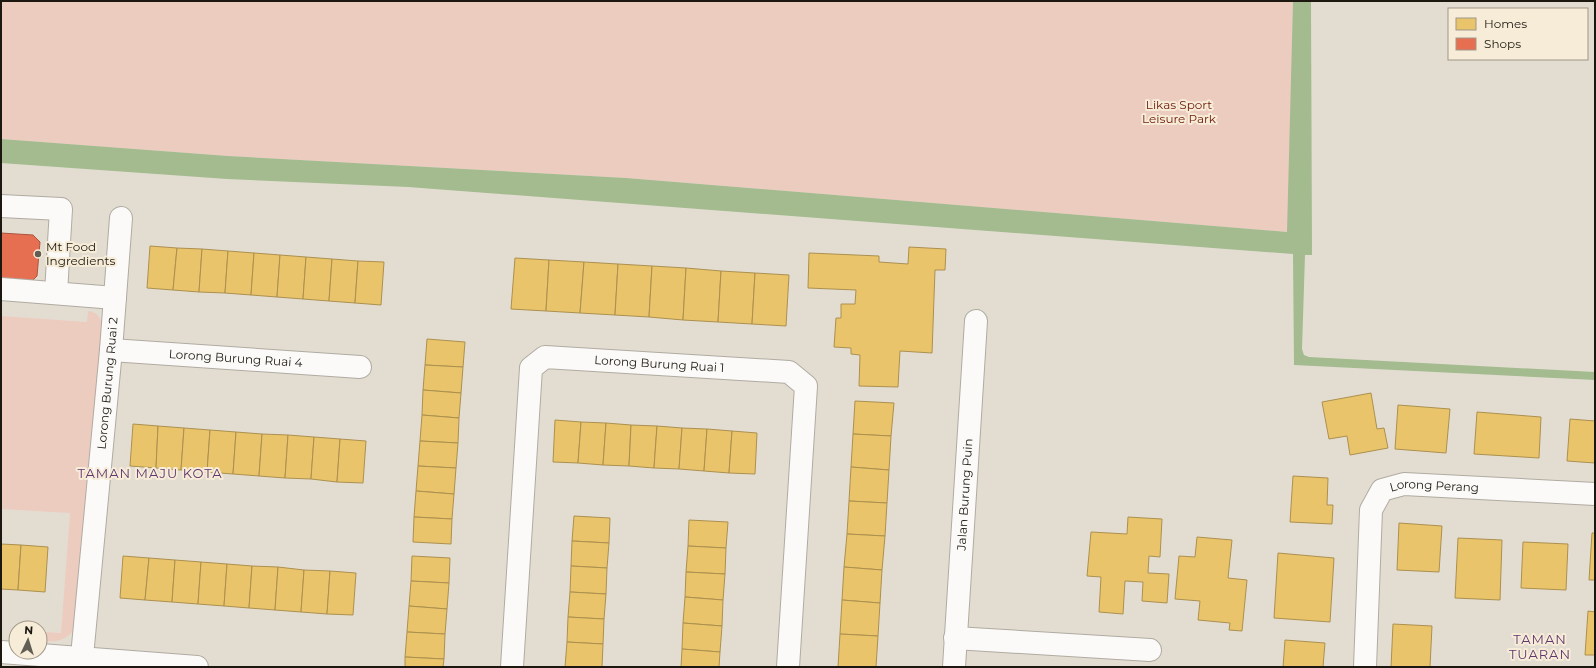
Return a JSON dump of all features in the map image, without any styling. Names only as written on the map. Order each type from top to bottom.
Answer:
[{"type":"street","points":[[1,206],[61,210],[56,293]]},
{"type":"street","name":"Lorong Burung Ruai 2","points":[[82,662],[111,350],[121,218]]},
{"type":"street","points":[[1,289],[115,298]]},
{"type":"street","name":"Jalan Burung Puin","points":[[954,667],[976,321]]},
{"type":"street","name":"Lorong Burung Ruai 4","points":[[111,350],[360,367]]},
{"type":"street","name":"Lorong Burung Ruai 1","points":[[512,667],[531,368],[545,356],[789,372],[806,386],[788,667]]},
{"type":"street","name":"Lorong Perang","points":[[1365,667],[1371,510],[1382,490],[1404,484],[1595,494]]},
{"type":"street","points":[[955,638],[1150,650]]},
{"type":"street","points":[[1,652],[82,662],[197,667]]},
{"type":"green space","name":"Likas Sport Leisure Park","points":[[1,1],[1293,1],[1288,232],[626,178],[228,156],[1,139]]},
{"type":"green space","points":[[88,311],[98,316],[101,320],[102,327],[75,629],[68,636],[60,640],[48,641],[48,632],[61,633],[70,513],[1,509],[1,316],[87,322]]},
{"type":"shaded area","points":[[1293,1],[1311,1],[1312,255],[1305,255],[1302,349],[1304,355],[1309,357],[1595,372],[1595,380],[1294,365],[1293,254],[408,187],[227,179],[1,163],[1,139],[228,156],[626,178],[1287,232]]},
{"type":"building: Homes","points":[[150,246],[177,248],[173,290],[147,288]]},
{"type":"building: Homes","points":[[909,247],[946,249],[945,270],[935,270],[932,353],[900,351],[898,387],[859,386],[860,355],[851,354],[851,348],[834,347],[836,318],[841,318],[841,304],[855,304],[856,290],[808,288],[809,253],[879,256],[879,262],[908,264]]},
{"type":"building: Homes","points":[[177,248],[202,249],[199,292],[173,290]]},
{"type":"building: Homes","points":[[202,249],[228,251],[225,293],[199,292]]},
{"type":"building: Homes","points":[[228,251],[254,253],[251,295],[225,293]]},
{"type":"building: Homes","points":[[254,253],[280,255],[277,297],[251,295]]},
{"type":"building: Homes","points":[[280,255],[306,257],[303,299],[277,297]]},
{"type":"building: Homes","points":[[306,257],[332,259],[329,301],[303,299]]},
{"type":"building: Homes","points":[[515,258],[549,260],[546,311],[511,309]]},
{"type":"building: Homes","points":[[332,259],[358,261],[355,303],[329,301]]},
{"type":"building: Homes","points":[[549,260],[584,262],[580,313],[546,311]]},
{"type":"building: Homes","points":[[358,261],[384,262],[381,305],[355,303]]},
{"type":"building: Homes","points":[[584,262],[618,264],[615,315],[580,313]]},
{"type":"building: Homes","points":[[618,264],[652,266],[649,317],[615,315]]},
{"type":"building: Homes","points":[[652,266],[686,268],[683,320],[649,317]]},
{"type":"building: Homes","points":[[686,268],[721,271],[718,322],[683,320]]},
{"type":"building: Homes","points":[[721,271],[755,273],[752,324],[718,322]]},
{"type":"building: Homes","points":[[755,273],[789,275],[786,326],[752,324]]},
{"type":"building: Homes","points":[[427,339],[465,342],[463,367],[425,365]]},
{"type":"building: Homes","points":[[425,365],[463,367],[461,393],[423,390]]},
{"type":"building: Homes","points":[[423,390],[461,393],[459,418],[422,415]]},
{"type":"building: Homes","points":[[1371,393],[1377,429],[1384,428],[1388,448],[1350,455],[1347,436],[1329,439],[1322,402]]},
{"type":"building: Homes","points":[[855,401],[894,403],[891,436],[853,434]]},
{"type":"building: Homes","points":[[1398,405],[1450,409],[1446,453],[1395,449]]},
{"type":"building: Homes","points":[[1477,412],[1541,417],[1539,458],[1474,454]]},
{"type":"building: Homes","points":[[422,415],[459,418],[458,443],[420,441]]},
{"type":"building: Homes","points":[[1570,419],[1595,421],[1595,463],[1567,461]]},
{"type":"building: Homes","points":[[555,420],[581,422],[578,463],[553,462]]},
{"type":"building: Homes","points":[[581,422],[606,423],[603,465],[578,463]]},
{"type":"building: Homes","points":[[606,423],[631,425],[629,466],[603,465]]},
{"type":"building: Homes","points":[[133,424],[158,426],[156,468],[130,466]]},
{"type":"building: Homes","points":[[631,425],[657,426],[654,468],[629,466]]},
{"type":"building: Homes","points":[[158,426],[184,428],[181,470],[156,468]]},
{"type":"building: Homes","points":[[657,426],[682,428],[679,469],[654,468]]},
{"type":"building: Homes","points":[[184,428],[210,430],[207,472],[181,470]]},
{"type":"building: Homes","points":[[682,428],[707,429],[704,471],[679,469]]},
{"type":"building: Homes","points":[[707,429],[732,431],[729,473],[704,471]]},
{"type":"building: Homes","points":[[210,430],[236,432],[233,474],[207,472]]},
{"type":"building: Homes","points":[[732,431],[757,433],[755,474],[729,473]]},
{"type":"building: Homes","points":[[236,432],[262,434],[259,476],[233,474]]},
{"type":"building: Homes","points":[[262,434],[288,435],[285,478],[259,476]]},
{"type":"building: Homes","points":[[853,434],[891,436],[889,470],[851,467]]},
{"type":"building: Homes","points":[[288,435],[314,437],[311,479],[285,478]]},
{"type":"building: Homes","points":[[314,437],[340,439],[337,482],[311,479]]},
{"type":"building: Homes","points":[[340,439],[366,441],[363,483],[337,482]]},
{"type":"building: Homes","points":[[420,441],[458,443],[456,468],[418,466]]},
{"type":"building: Homes","points":[[418,466],[456,468],[454,494],[416,491]]},
{"type":"building: Homes","points":[[851,467],[889,470],[887,503],[849,501]]},
{"type":"building: Homes","points":[[1293,476],[1328,478],[1327,505],[1333,505],[1332,524],[1290,522]]},
{"type":"building: Homes","points":[[416,491],[454,494],[452,519],[414,517]]},
{"type":"building: Homes","points":[[849,501],[887,503],[885,536],[847,534]]},
{"type":"building: Homes","points":[[574,516],[610,518],[609,543],[572,541]]},
{"type":"building: Homes","points":[[414,517],[452,519],[451,544],[413,542]]},
{"type":"building: Homes","points":[[1128,517],[1162,519],[1160,557],[1149,556],[1148,573],[1169,574],[1167,603],[1142,601],[1143,582],[1125,581],[1123,614],[1099,612],[1101,577],[1087,576],[1091,532],[1127,534]]},
{"type":"building: Homes","points":[[689,520],[728,522],[726,548],[688,546]]},
{"type":"building: Homes","points":[[1399,523],[1442,526],[1439,572],[1397,570]]},
{"type":"building: Homes","points":[[1592,533],[1595,533],[1595,580],[1589,580]]},
{"type":"building: Homes","points":[[847,534],[885,536],[882,570],[844,567]]},
{"type":"building: Homes","points":[[1197,537],[1232,540],[1228,578],[1247,580],[1242,631],[1229,630],[1230,623],[1198,620],[1200,601],[1175,599],[1179,556],[1195,557]]},
{"type":"building: Homes","points":[[1458,538],[1502,540],[1500,600],[1455,598]]},
{"type":"building: Homes","points":[[572,541],[609,543],[607,568],[571,566]]},
{"type":"building: Homes","points":[[1523,542],[1568,544],[1566,590],[1521,588]]},
{"type":"building: Homes","points":[[1,544],[21,545],[18,590],[1,589]]},
{"type":"building: Homes","points":[[21,545],[48,547],[45,592],[18,590]]},
{"type":"building: Homes","points":[[688,546],[726,548],[725,574],[686,572]]},
{"type":"building: Homes","points":[[1278,553],[1334,558],[1330,622],[1274,618]]},
{"type":"building: Homes","points":[[123,556],[149,558],[145,600],[120,598]]},
{"type":"building: Homes","points":[[412,556],[450,558],[449,583],[411,581]]},
{"type":"building: Homes","points":[[149,558],[175,560],[172,602],[145,600]]},
{"type":"building: Homes","points":[[175,560],[201,562],[198,604],[172,602]]},
{"type":"building: Homes","points":[[201,562],[227,564],[224,606],[198,604]]},
{"type":"building: Homes","points":[[227,564],[252,566],[249,608],[224,606]]},
{"type":"building: Homes","points":[[252,566],[278,567],[275,610],[249,608]]},
{"type":"building: Homes","points":[[571,566],[607,568],[606,594],[570,592]]},
{"type":"building: Homes","points":[[278,567],[304,570],[301,612],[275,610]]},
{"type":"building: Homes","points":[[844,567],[882,570],[880,603],[842,600]]},
{"type":"building: Homes","points":[[304,570],[330,571],[327,614],[301,612]]},
{"type":"building: Homes","points":[[330,571],[356,573],[353,615],[327,614]]},
{"type":"building: Homes","points":[[686,572],[725,574],[723,600],[685,597]]},
{"type":"building: Homes","points":[[411,581],[449,583],[447,609],[409,606]]},
{"type":"building: Homes","points":[[570,592],[606,594],[604,619],[568,617]]},
{"type":"building: Homes","points":[[685,597],[723,600],[722,626],[683,623]]},
{"type":"building: Homes","points":[[842,600],[880,603],[878,636],[840,634]]},
{"type":"building: Homes","points":[[409,606],[447,609],[445,634],[407,632]]},
{"type":"building: Homes","points":[[1588,611],[1595,612],[1595,655],[1585,655]]},
{"type":"building: Homes","points":[[568,617],[604,619],[603,644],[567,642]]},
{"type":"building: Homes","points":[[683,623],[722,626],[720,652],[682,649]]},
{"type":"building: Homes","points":[[1393,624],[1432,626],[1430,667],[1391,667]]},
{"type":"building: Homes","points":[[407,632],[445,634],[444,659],[405,657]]},
{"type":"building: Homes","points":[[840,634],[878,636],[876,667],[838,667]]},
{"type":"building: Homes","points":[[1285,640],[1325,643],[1323,667],[1283,667]]},
{"type":"building: Homes","points":[[567,642],[603,644],[602,667],[565,667]]},
{"type":"building: Homes","points":[[682,649],[720,652],[719,667],[681,667]]},
{"type":"building: Homes","points":[[405,657],[444,659],[443,667],[405,667]]},
{"type":"building: Shops","points":[[1,233],[33,235],[40,242],[37,276],[30,283],[1,281]]},
{"type":"place","name":"Mt Food Ingredients","points":[[38,254]]},
{"type":"district","name":"TAMAN MAJU KOTA","points":[[150,473]]},
{"type":"district","name":"TAMAN TUARAN","points":[[1540,646]]}]
